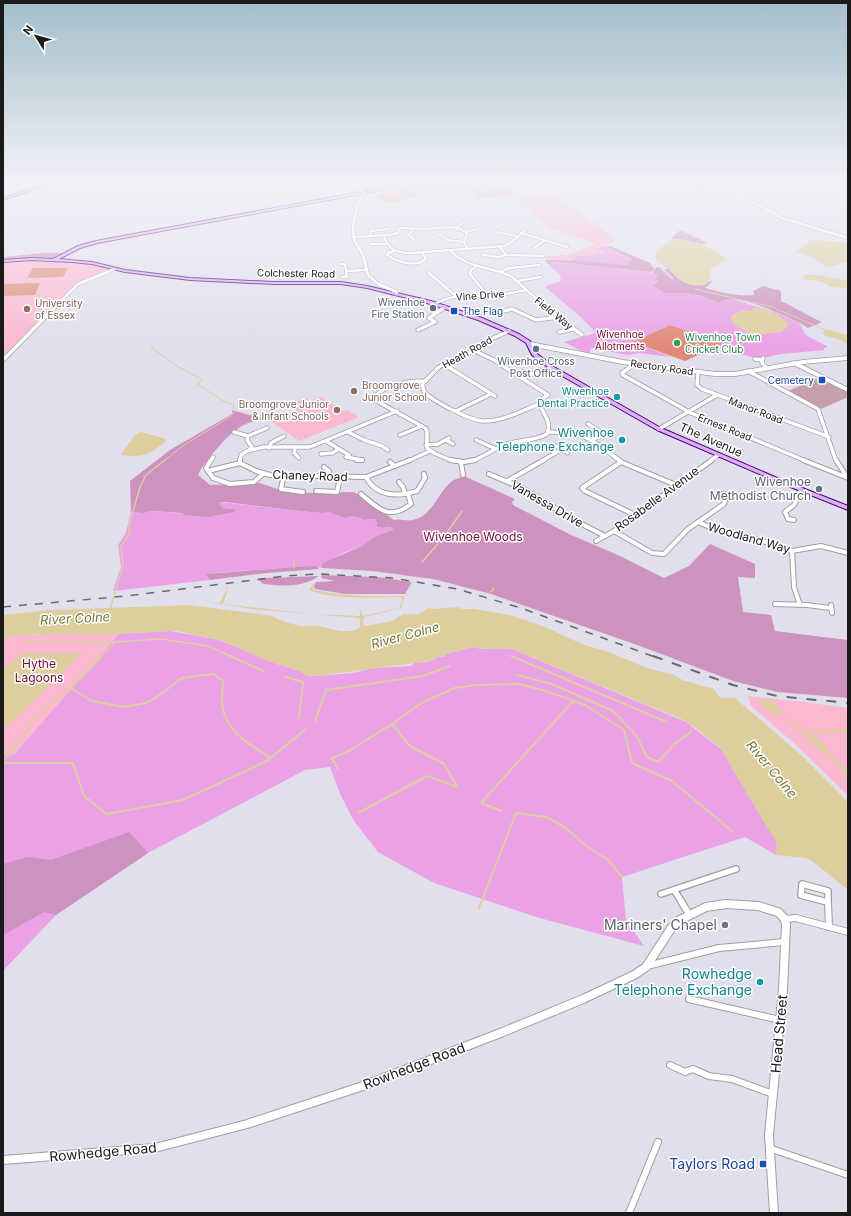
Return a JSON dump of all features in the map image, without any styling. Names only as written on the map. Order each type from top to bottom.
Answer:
[{"type":"main road","points":[[54,260],[83,246],[119,238]]},
{"type":"main road","name":"Colchester Road","points":[[3,261],[54,260],[92,263],[115,269],[190,279],[274,283],[341,283],[367,287],[435,304],[475,317],[508,331],[530,344]]},
{"type":"main road","name":"The Avenue","points":[[530,344],[534,354],[552,368],[659,429],[800,490],[848,508]]},
{"type":"street","points":[[354,238],[355,243],[363,255],[368,275],[375,282],[397,292],[396,294]]},
{"type":"street","points":[[384,238],[386,244],[394,251]]},
{"type":"street","points":[[446,238],[449,240],[464,242]]},
{"type":"street","points":[[464,242],[467,238]]},
{"type":"street","points":[[422,252],[425,260],[404,263],[396,262],[387,255],[388,253],[394,251],[405,253],[499,246],[509,244],[515,238]]},
{"type":"street","points":[[537,238],[567,247]]},
{"type":"street","points":[[534,247],[545,240]]},
{"type":"street","points":[[464,242],[467,248]]},
{"type":"street","points":[[370,244],[386,244]]},
{"type":"street","points":[[499,246],[506,255]]},
{"type":"street","points":[[450,250],[458,258],[476,267],[500,272],[510,268],[540,265]]},
{"type":"street","points":[[483,255],[543,256]]},
{"type":"street","points":[[341,264],[347,264],[347,277]]},
{"type":"street","points":[[476,267],[471,270],[470,274],[487,295]]},
{"type":"street","points":[[3,360],[69,292],[83,282],[115,269]]},
{"type":"street","points":[[346,270],[366,270]]},
{"type":"street","name":"Field Way","points":[[500,272],[517,281],[558,317],[582,334]]},
{"type":"street","points":[[431,273],[457,297]]},
{"type":"street","points":[[342,277],[352,277]]},
{"type":"street","points":[[517,281],[541,277]]},
{"type":"street","name":"Vine Drive","points":[[435,304],[443,300],[457,297],[526,290]]},
{"type":"street","points":[[418,330],[435,322],[429,318],[445,307]]},
{"type":"street","points":[[495,313],[512,309],[536,320],[558,317]]},
{"type":"street","points":[[559,332],[574,329]]},
{"type":"street","name":"Heath Road","points":[[426,380],[438,368],[508,331]]},
{"type":"street","name":"Rectory Road","points":[[530,344],[634,364],[722,374],[848,358]]},
{"type":"street","points":[[426,380],[422,387],[425,393],[473,419],[494,421],[506,418],[539,404],[540,400],[548,395],[488,356],[473,350]]},
{"type":"street","points":[[755,359],[762,359],[762,363],[767,368]]},
{"type":"street","points":[[445,364],[493,395],[456,411]]},
{"type":"street","name":"Ernest Road","points":[[634,364],[622,373],[622,375],[688,412],[848,478]]},
{"type":"street","points":[[794,364],[848,390]]},
{"type":"street","points":[[521,377],[552,368]]},
{"type":"street","points":[[748,371],[818,409],[836,460],[848,478]]},
{"type":"street","name":"Manor Road","points":[[698,372],[697,383],[699,387],[829,437]]},
{"type":"street","points":[[426,380],[402,382],[377,394],[374,397],[376,402],[397,411],[422,426],[427,431],[426,445],[430,451],[461,463],[470,461],[513,442],[532,441],[541,438],[549,432],[579,434],[593,440],[621,462],[676,485]]},
{"type":"street","points":[[659,429],[717,395]]},
{"type":"street","points":[[539,404],[548,423],[549,432]]},
{"type":"street","points":[[208,471],[240,463],[241,455],[250,449],[295,449],[310,447],[397,411]]},
{"type":"street","points":[[592,425],[602,433],[593,440]]},
{"type":"street","points":[[400,435],[422,426]]},
{"type":"street","points":[[234,432],[248,436],[267,428]]},
{"type":"street","points":[[348,432],[371,443],[377,443],[388,450]]},
{"type":"street","points":[[248,436],[247,440],[252,447],[250,449]]},
{"type":"street","points":[[269,448],[271,443],[284,436]]},
{"type":"street","points":[[426,445],[438,444],[448,439],[453,444]]},
{"type":"street","points":[[476,440],[496,449]]},
{"type":"street","points":[[326,441],[349,455],[346,457],[362,460]]},
{"type":"street","points":[[556,446],[568,453]]},
{"type":"street","points":[[295,449],[294,453],[299,458]]},
{"type":"street","points":[[321,454],[332,453],[339,449]]},
{"type":"street","points":[[507,481],[562,449]]},
{"type":"street","name":"Chaney Road","points":[[240,463],[263,474],[284,476],[366,477],[430,451]]},
{"type":"street","name":"Rosabelle Avenue","points":[[596,541],[614,531],[718,455]]},
{"type":"street","points":[[213,457],[206,468],[213,478],[230,484],[254,482],[263,474]]},
{"type":"street","points":[[390,462],[396,466]]},
{"type":"street","points":[[621,462],[585,485],[582,489],[635,515]]},
{"type":"street","points":[[461,463],[463,474]]},
{"type":"street","points":[[324,467],[329,471],[328,477]]},
{"type":"street","points":[[834,472],[841,468]]},
{"type":"street","points":[[366,477],[372,487],[377,490],[390,494],[406,494],[417,491],[425,478],[424,474]]},
{"type":"street","name":"Vanessa Drive","points":[[489,474],[524,488],[570,518],[606,536]]},
{"type":"street","points":[[284,476],[281,489],[303,492]]},
{"type":"street","points":[[316,491],[337,492],[340,477]]},
{"type":"street","points":[[361,494],[385,512],[392,514],[406,509],[411,504],[399,482]]},
{"type":"street","points":[[794,520],[786,519],[785,512],[794,505],[800,490]]},
{"type":"street","points":[[614,531],[652,553],[660,555],[666,553],[681,536],[724,504],[727,494]]},
{"type":"street","name":"Woodland Way","points":[[698,522],[714,529],[755,539],[792,551],[821,546],[848,553]]},
{"type":"street","points":[[792,551],[794,587],[800,605]]},
{"type":"street","points":[[775,604],[800,605],[831,609]]},
{"type":"street","points":[[661,894],[736,869]]},
{"type":"street","points":[[827,902],[801,895],[802,884],[828,891],[828,927]]},
{"type":"street","points":[[674,890],[689,914]]},
{"type":"street","name":"Rowhedge Road","points":[[3,1160],[155,1148],[247,1124],[363,1086],[584,999],[634,975],[646,967],[672,927],[689,914],[706,907],[716,905],[745,904],[778,912],[785,919]]},
{"type":"street","points":[[785,919],[796,918],[848,932]]},
{"type":"street","name":"Head Street","points":[[769,1148],[768,1135],[780,1020],[786,942],[785,919]]},
{"type":"street","points":[[646,967],[719,948],[786,942]]},
{"type":"street","points":[[689,999],[780,1020]]},
{"type":"street","points":[[670,1065],[685,1072],[693,1069],[709,1076],[732,1079],[773,1094]]},
{"type":"street","points":[[629,1213],[658,1142]]},
{"type":"street","points":[[774,1213],[769,1148],[848,1175]]},
{"type":"green space","points":[[578,238],[613,238],[615,241],[599,248],[598,250],[604,251],[604,254],[576,256],[571,261],[547,259],[547,256],[557,256],[560,254],[567,255],[596,244]]},
{"type":"green space","points":[[697,238],[708,243],[700,244],[671,239]]},
{"type":"green space","points":[[605,246],[631,260],[629,264],[625,265],[573,260],[576,256],[594,255],[600,250],[598,250],[599,248]]},
{"type":"green space","points":[[610,246],[650,263],[655,270],[656,267],[659,267],[673,280],[673,278],[664,270],[669,268],[674,275],[691,285],[700,285],[713,281],[705,288],[729,294],[742,295],[754,295],[753,291],[763,286],[781,291],[781,301],[822,322],[808,328],[759,305],[748,302],[729,299],[719,303],[702,296],[687,293],[665,293],[653,285],[658,281],[655,277],[659,276],[653,273],[653,271],[650,272],[550,261],[551,264],[548,264],[545,260],[573,260],[625,265],[629,264],[631,259],[607,247]]},
{"type":"green space","points":[[42,253],[67,253],[50,259],[3,260],[3,257]]},
{"type":"green space","name":"University of Essex","points":[[41,260],[94,264],[110,269],[78,284],[3,360],[3,262]]},
{"type":"green space","name":"Wivenhoe Allotments","points":[[549,261],[650,272],[659,276],[657,283],[654,284],[665,293],[687,293],[702,296],[719,303],[732,299],[775,312],[799,323],[806,335],[828,347],[824,348],[824,350],[781,354],[763,358],[751,357],[720,348],[719,346],[721,343],[670,325],[633,342],[672,357],[638,353],[628,355],[591,348],[589,353],[584,352],[564,342],[596,333],[583,319],[545,287],[561,281],[560,275],[549,265],[551,264]],"holes":[[[754,308],[760,308],[784,330],[780,332],[752,334],[733,323],[731,317],[743,311],[752,311]]]},
{"type":"green space","points":[[321,397],[344,411],[347,410],[359,417],[299,441],[273,423],[299,413],[294,406],[298,401],[306,398],[310,401]]},
{"type":"green space","name":"Wivenhoe Woods","points":[[232,410],[256,417],[281,420],[271,422],[259,420],[252,422],[241,427],[228,437],[210,457],[198,475],[210,485],[260,483],[280,490],[308,493],[353,492],[360,495],[394,520],[409,520],[421,517],[427,512],[451,482],[458,478],[466,477],[513,498],[515,500],[512,502],[513,505],[569,534],[620,556],[664,578],[689,566],[710,544],[755,564],[755,578],[738,577],[743,612],[771,615],[775,631],[848,640],[848,698],[777,692],[733,681],[640,646],[491,594],[433,579],[372,571],[322,568],[322,564],[327,561],[362,546],[376,536],[394,530],[390,527],[382,528],[376,526],[377,522],[374,519],[363,520],[358,517],[350,516],[345,518],[330,512],[322,513],[300,511],[225,502],[219,502],[223,508],[235,509],[234,512],[209,517],[184,515],[183,513],[151,511],[143,513],[131,512],[130,481],[170,450],[232,414]]},
{"type":"green space","points":[[219,502],[322,513],[330,512],[358,517],[363,520],[374,519],[377,522],[376,525],[382,528],[390,527],[394,530],[376,536],[362,546],[343,553],[322,564],[322,568],[308,566],[214,573],[206,574],[210,580],[113,591],[121,567],[118,545],[125,535],[131,512],[143,513],[151,511],[216,516],[230,513],[220,505]]},
{"type":"green space","points":[[316,566],[319,569],[267,573],[210,580],[206,574]]},
{"type":"green space","points":[[322,575],[377,577],[412,582],[405,594],[345,594],[315,589],[314,587],[316,582],[335,581],[321,578]]},
{"type":"green space","points":[[319,576],[306,583],[292,585],[263,584],[259,580],[260,578]]},
{"type":"green space","points":[[171,631],[219,640],[277,664],[307,675],[317,676],[352,673],[374,668],[411,666],[414,663],[429,661],[437,657],[444,657],[446,654],[474,647],[481,649],[512,649],[686,722],[722,750],[775,839],[777,846],[776,855],[745,837],[622,877],[626,920],[644,946],[536,917],[434,883],[378,852],[354,821],[340,794],[330,767],[305,770],[148,853],[56,915],[3,971],[3,637],[62,633],[112,634]]},
{"type":"green space","name":"Hythe Lagoons","points":[[62,633],[120,633],[14,755],[3,756],[3,637]]},
{"type":"green space","points":[[748,696],[848,708],[848,796],[794,743],[751,706]]},
{"type":"green space","points":[[129,832],[148,853],[56,915],[44,912],[3,935],[3,864],[28,857],[51,860]]},
{"type":"shaded area","points":[[33,268],[68,268],[63,277],[27,278]]},
{"type":"shaded area","points":[[40,283],[35,295],[3,296],[3,284]]},
{"type":"shaded area","name":"Wivenhoe Town Cricket Club","points":[[670,325],[722,343],[719,345],[720,348],[716,347],[685,361],[633,342]]},
{"type":"shaded area","points":[[818,378],[848,392],[848,397],[821,409],[788,391]]},
{"type":"water","points":[[678,239],[693,241],[707,246],[726,259],[711,269],[708,282],[699,286],[693,285],[676,276],[669,268],[666,268],[656,259],[656,253],[670,240]]},
{"type":"water","points":[[811,240],[843,242],[848,244],[848,262],[827,267],[810,256],[795,252]]},
{"type":"water","points":[[804,275],[819,275],[848,281],[848,288],[830,287],[821,281],[805,280]]},
{"type":"water","points":[[754,308],[764,309],[778,315],[786,321],[789,325],[788,327],[778,332],[757,334],[746,333],[744,328],[735,326],[731,317],[742,310],[752,311]]},
{"type":"water","points":[[825,330],[848,335],[848,344],[824,335],[823,333]]},
{"type":"water","points":[[141,432],[167,439],[158,447],[146,454],[127,456],[121,454],[135,435]]},
{"type":"water","name":"River Colne","points":[[315,583],[313,588],[314,590],[336,594],[405,597],[401,608],[364,617],[363,623],[365,626],[392,621],[403,614],[419,613],[428,608],[434,609],[457,607],[514,616],[545,627],[582,644],[611,653],[647,668],[674,675],[684,681],[712,688],[721,698],[735,698],[799,753],[848,802],[848,890],[811,860],[776,855],[777,846],[775,839],[720,748],[696,728],[681,719],[512,649],[483,649],[474,647],[446,654],[445,657],[437,657],[431,661],[317,676],[307,676],[299,671],[265,660],[223,641],[176,631],[112,634],[37,634],[3,637],[3,615],[51,610],[190,605],[272,616],[294,625],[316,626],[346,631],[356,630],[360,627],[359,618],[252,609],[198,600],[220,603],[227,589],[223,587],[249,592],[228,588],[223,604],[312,614],[360,616],[360,610],[358,608],[360,609],[363,616],[399,608],[403,600],[401,597],[342,597],[309,590]]},
{"type":"water","points":[[24,653],[82,653],[3,730],[3,668]]},
{"type":"water","points":[[762,700],[771,700],[778,707],[781,713],[806,732],[848,729],[848,732],[808,734],[822,742],[827,748],[830,756],[848,770],[848,778],[833,761],[807,739],[805,734],[782,715],[773,713],[765,707],[760,703]]},
{"type":"waterway","points":[[695,289],[772,307],[825,330]]},
{"type":"waterway","points":[[152,342],[152,348],[177,366],[203,380],[197,384],[228,404],[233,404],[234,412],[231,416],[181,447],[164,461]]},
{"type":"waterway","name":"River Colne","points":[[110,609],[123,566],[121,547],[130,532],[129,525],[140,487],[146,475],[165,460]]},
{"type":"waterway","points":[[442,540],[462,511]]},
{"type":"waterway","points":[[422,562],[438,544]]},
{"type":"waterway","points":[[294,560],[294,568]]},
{"type":"waterway","points":[[490,592],[493,590],[493,587]]},
{"type":"waterway","points":[[115,642],[161,639],[208,646],[232,657]]},
{"type":"waterway","points":[[21,641],[115,642]]},
{"type":"waterway","points":[[101,657],[115,642]]},
{"type":"waterway","points":[[71,688],[102,656]]},
{"type":"waterway","points":[[230,656],[263,671]]},
{"type":"waterway","points":[[513,657],[511,656],[667,722]]},
{"type":"waterway","points":[[315,721],[326,690],[423,676],[450,666]]},
{"type":"waterway","points":[[71,688],[92,701],[124,707],[146,703],[157,697],[182,678],[213,674],[223,681],[223,709],[227,721],[231,727],[243,739],[271,758]]},
{"type":"waterway","points":[[517,675],[552,684],[613,711],[636,735],[647,757],[658,762],[676,743],[692,731]]},
{"type":"waterway","points":[[285,677],[303,682],[299,718]]},
{"type":"waterway","points":[[392,724],[423,702],[455,688],[477,685],[519,684],[546,691],[585,705],[624,730],[632,763],[672,781],[732,831]]},
{"type":"waterway","points":[[3,762],[38,715],[71,688]]},
{"type":"waterway","points":[[501,811],[481,803],[573,701]]},
{"type":"waterway","points":[[338,769],[332,758],[347,752],[392,724]]},
{"type":"waterway","points":[[358,813],[427,776],[457,787],[444,764],[410,746],[392,724]]},
{"type":"waterway","points":[[271,758],[306,729]]},
{"type":"waterway","points":[[3,763],[73,763],[84,796],[107,814],[183,800],[271,758]]},
{"type":"waterway","points":[[479,908],[516,813],[546,817],[563,826],[589,848],[608,860],[622,877]]},
{"type":"railway","points":[[3,607],[126,596],[285,576],[319,574],[393,578],[457,589],[521,608],[655,657]]},
{"type":"railway","points":[[653,656],[733,685],[777,696],[848,703]]},
{"type":"place","name":"Wivenhoe Fire Station","points":[[433,308]]},
{"type":"place","name":"University of Essex","points":[[27,309]]},
{"type":"place","name":"The Flag","points":[[454,311]]},
{"type":"place","name":"Wivenhoe Town Cricket Club","points":[[677,343]]},
{"type":"place","name":"Wivenhoe Cross Post Office","points":[[536,349]]},
{"type":"place","name":"Cemetery","points":[[822,380]]},
{"type":"place","name":"Broomgrove Junior School","points":[[354,391]]},
{"type":"place","name":"Wivenhoe Dental Practice","points":[[617,397]]},
{"type":"place","name":"Broomgrove Junior & Infant Schools","points":[[337,410]]},
{"type":"place","name":"Wivenhoe Telephone Exchange","points":[[622,440]]},
{"type":"place","name":"Wivenhoe Methodist Church","points":[[819,489]]},
{"type":"place","name":"Mariners' Chapel","points":[[725,925]]},
{"type":"place","name":"Rowhedge Telephone Exchange","points":[[760,982]]},
{"type":"place","name":"Taylors Road","points":[[763,1164]]}]
